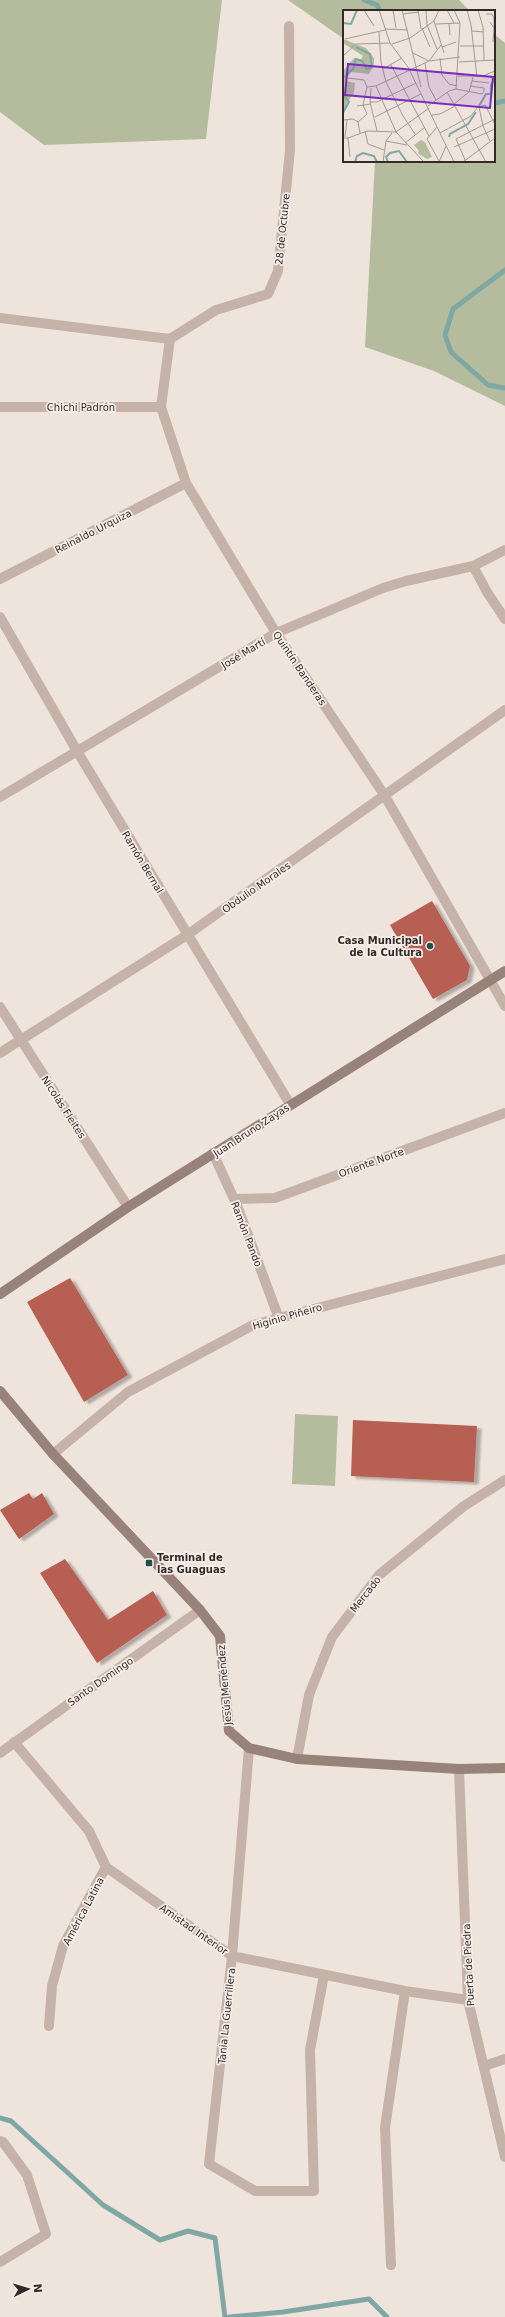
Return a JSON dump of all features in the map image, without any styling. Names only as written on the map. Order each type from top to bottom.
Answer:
[{"type":"street","name":"28 de Octubre","points":[[170,339],[216,310],[268,294],[278,271],[290,150],[289,26]]},
{"type":"street","points":[[0,318],[170,339]]},
{"type":"street","name":"Quintín Banderas","points":[[170,339],[161,407],[186,483],[276,633],[385,796],[505,1006]]},
{"type":"street","name":"Chichi Padrón","points":[[0,407],[161,407]]},
{"type":"street","name":"Reinaldo Urquiza","points":[[0,579],[186,483]]},
{"type":"street","name":"José Martí","points":[[0,797],[276,633],[383,588],[406,581],[473,566],[505,550]]},
{"type":"street","points":[[473,566],[487,592],[505,620]]},
{"type":"street","name":"Ramón Bernal","points":[[0,617],[77,752],[290,1104]]},
{"type":"street","name":"Obdulio Morales","points":[[0,1053],[187,934],[385,796],[505,710]]},
{"type":"street","name":"Juan Bruno Zayas","points":[[0,1294],[128,1207],[290,1104],[505,971]]},
{"type":"street","name":"Nicolás Fleites","points":[[0,1008],[128,1207]]},
{"type":"street","name":"Oriente Norte","points":[[234,1199],[275,1198],[505,1113]]},
{"type":"street","name":"Ramón Pando","points":[[213,1154],[234,1199],[278,1316]]},
{"type":"street","name":"Higinio Piñeiro","points":[[54,1454],[128,1392],[253,1325],[278,1316],[505,1259]]},
{"type":"street","name":"Jesús Menéndez","points":[[0,1391],[54,1454],[200,1610],[220,1636],[229,1731],[250,1748],[297,1759],[460,1769],[505,1768]]},
{"type":"street","name":"Mercado","points":[[297,1759],[308,1695],[332,1637],[337,1630],[379,1575],[464,1506],[505,1480]]},
{"type":"street","name":"Santo Domingo","points":[[0,1753],[200,1610]]},
{"type":"street","name":"Amistad Interior","points":[[14,1742],[89,1831],[106,1867],[232,1956],[405,1991],[468,2000]]},
{"type":"street","name":"Tania La Guerrillera","points":[[250,1748],[232,1956],[209,2164],[255,2191],[314,2191],[310,2050],[324,1975]]},
{"type":"street","name":"Puerta de Piedra","points":[[460,1769],[468,2000],[505,2157]]},
{"type":"street","name":"América Latina","points":[[49,2026],[52,1986],[63,1946],[106,1867]]},
{"type":"street","points":[[391,2265],[385,2128],[405,1991]]},
{"type":"street","points":[[484,2066],[505,2059]]},
{"type":"street","points":[[0,2262],[46,2234],[27,2175],[2,2141]]},
{"type":"green space","points":[[0,0],[222,0],[206,139],[44,145],[0,112]]},
{"type":"green space","points":[[288,0],[459,0],[469,10],[343,10],[343,38]]},
{"type":"green space","points":[[495,35],[505,43],[505,406],[434,371],[365,347],[375,162],[495,162]]},
{"type":"green space","points":[[295,1414],[338,1416],[335,1486],[292,1484]]},
{"type":"building","name":"Casa Municipal de la Cultura","points":[[432,901],[470,966],[467,980],[433,999],[390,925]]},
{"type":"building","points":[[70,1278],[128,1375],[84,1402],[27,1302]]},
{"type":"building","points":[[353,1420],[477,1426],[474,1482],[351,1476]]},
{"type":"building","points":[[29,1493],[33,1499],[42,1493],[54,1514],[19,1539],[0,1510]]},
{"type":"building","points":[[65,1559],[108,1620],[153,1591],[167,1615],[97,1663],[40,1573]]},
{"type":"waterway","points":[[364,0],[377,5],[380,10]]},
{"type":"waterway","points":[[495,103],[505,101]]},
{"type":"waterway","points":[[505,270],[453,309],[445,335],[451,352],[488,385],[505,388]]},
{"type":"waterway","points":[[0,2118],[11,2121],[103,2205],[160,2240],[188,2231],[215,2238],[225,2317]]},
{"type":"waterway","points":[[229,2317],[283,2312],[369,2299],[387,2317]]},
{"type":"place","name":"Casa Municipal de la Cultura","points":[[430,946]]},
{"type":"place","name":"Terminal de las Guaguas","points":[[149,1563]]}]
